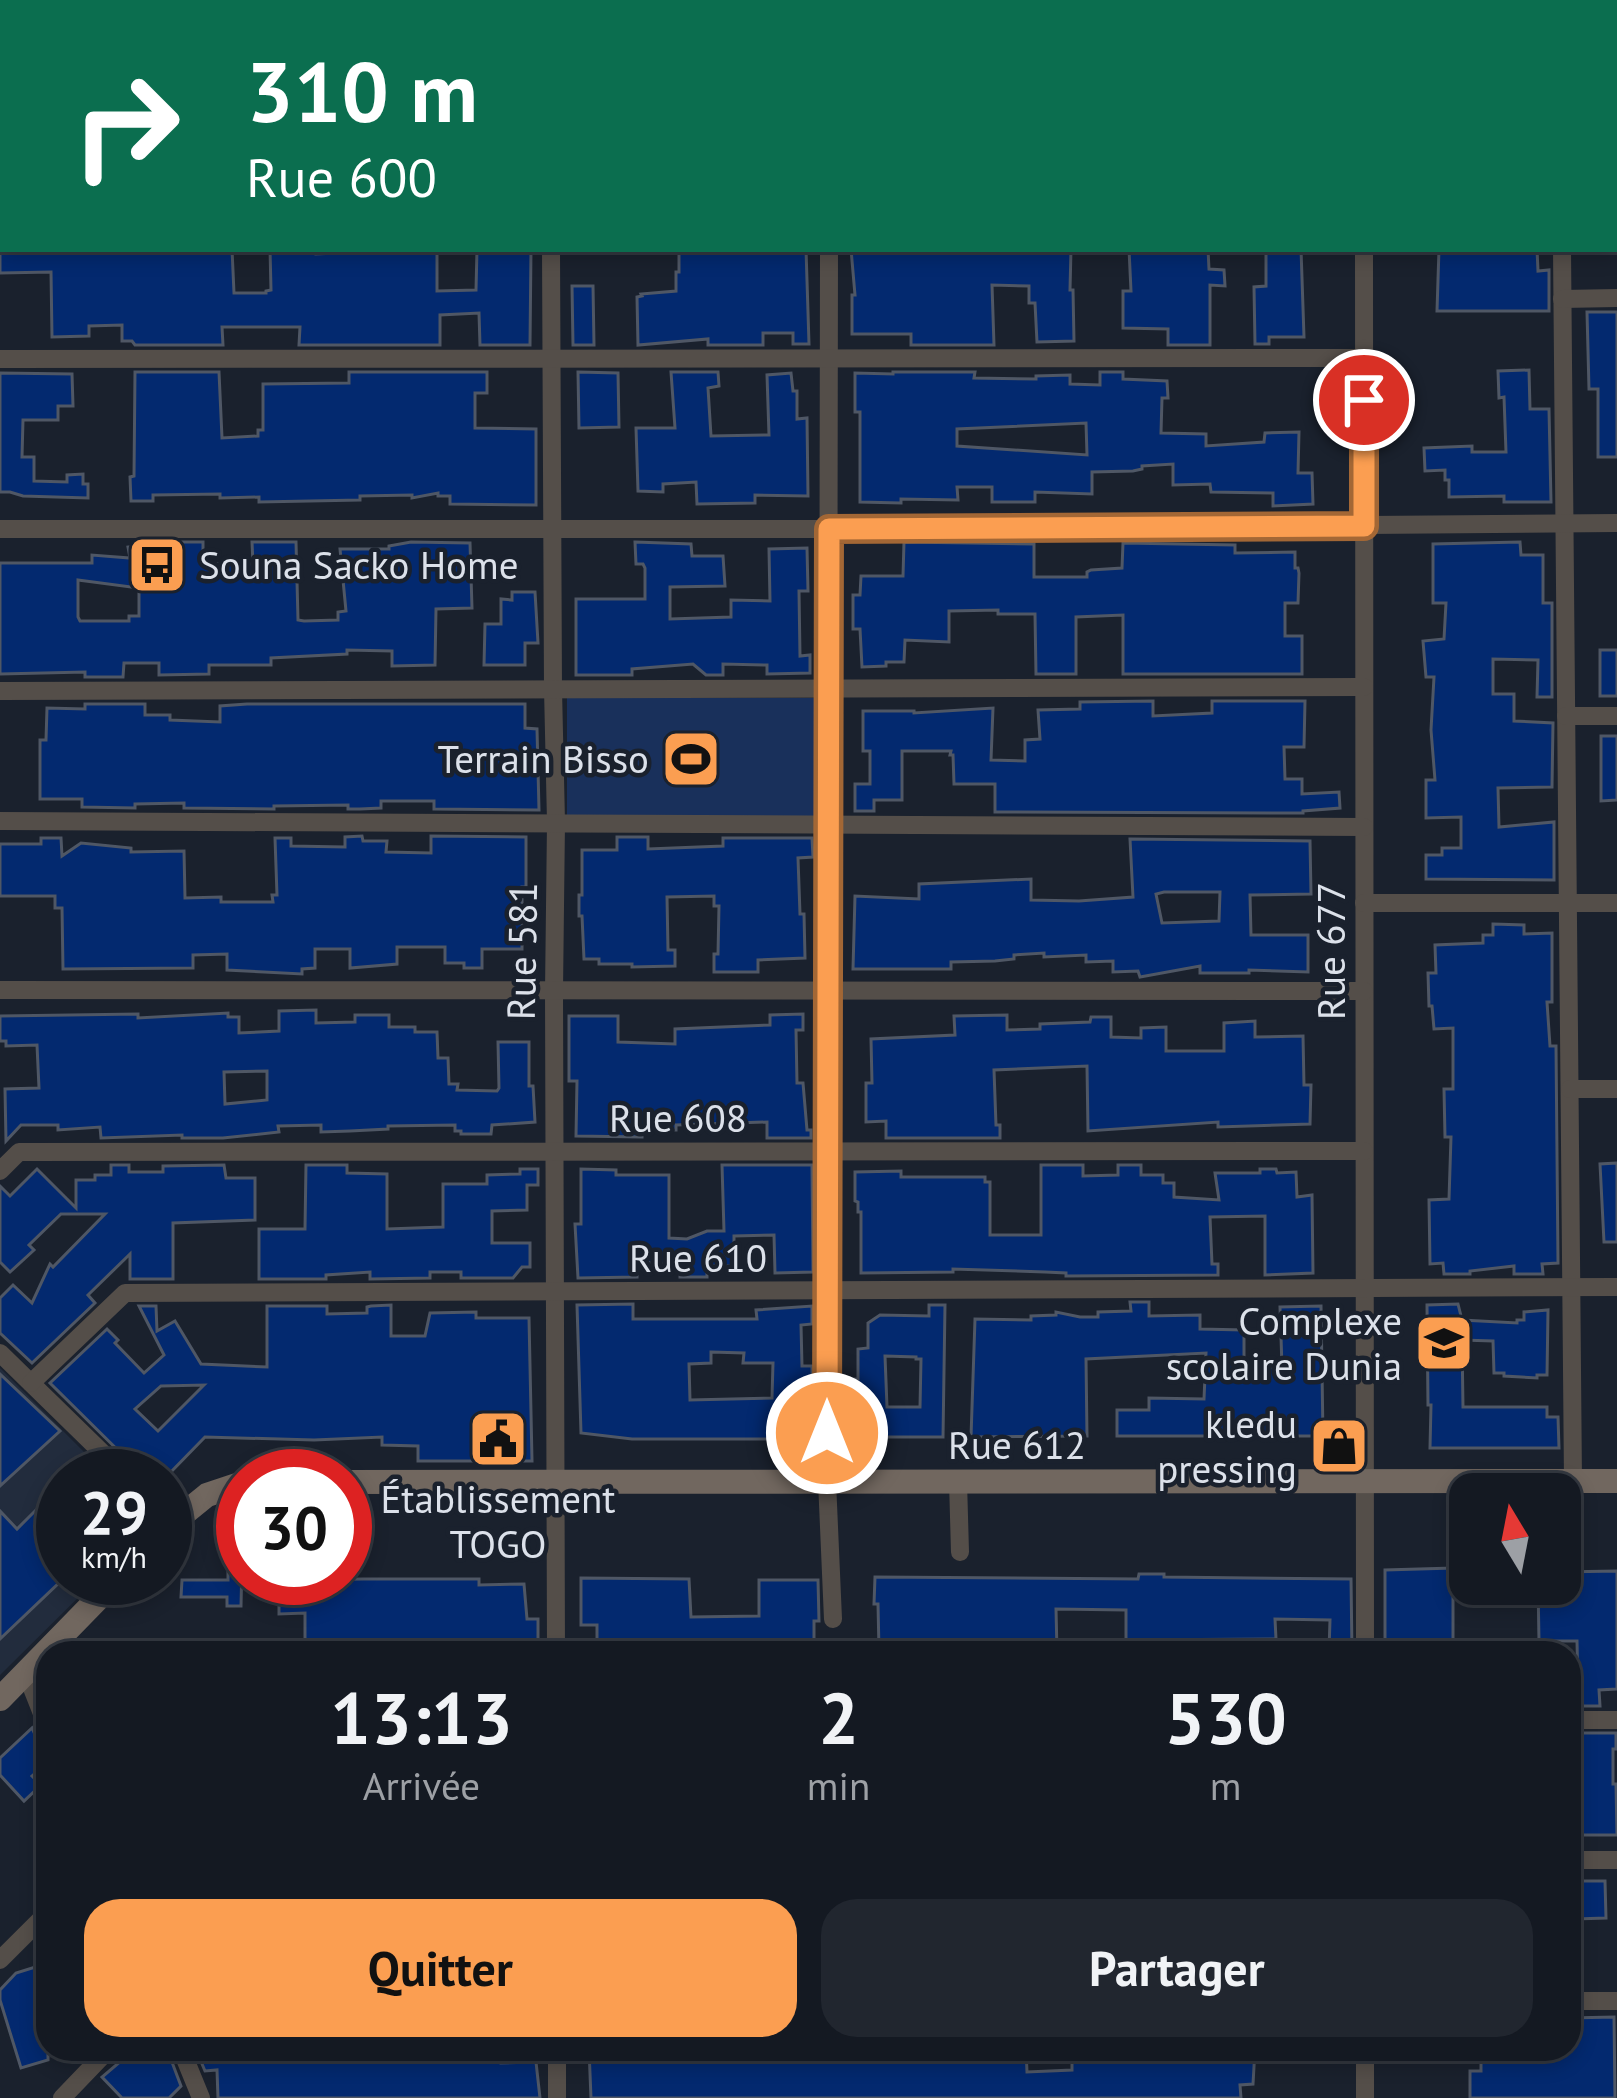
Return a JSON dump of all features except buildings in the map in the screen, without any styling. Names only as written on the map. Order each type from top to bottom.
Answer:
[{"type":"street","name":"Rue 581","points":[[551,252],[556,1641]]},
{"type":"street","points":[[829,252],[826,1481],[833,1619]]},
{"type":"street","name":"Rue 677","points":[[1364,252],[1365,1641]]},
{"type":"street","points":[[1562,252],[1573,1473]]},
{"type":"street","points":[[1562,299],[1617,298]]},
{"type":"street","points":[[0,358],[1364,358]]},
{"type":"street","points":[[0,529],[1617,523]]},
{"type":"street","points":[[0,691],[1364,687]]},
{"type":"street","points":[[1567,716],[1617,716]]},
{"type":"street","points":[[0,821],[1364,827]]},
{"type":"street","points":[[1364,903],[1617,903]]},
{"type":"street","points":[[0,990],[1364,992]]},
{"type":"street","points":[[1570,1089],[1617,1089]]},
{"type":"street","name":"Rue 608","points":[[0,1171],[19,1152],[1364,1150]]},
{"type":"street","name":"Rue 610","points":[[31,1383],[125,1293],[1617,1287]]},
{"type":"street","points":[[0,1353],[98,1449]]},
{"type":"street","name":"Rue 612","points":[[1581,1481],[1617,1480]]},
{"type":"street","points":[[958,1481],[960,1552]]},
{"type":"street","name":"Rue 612","points":[[372,1482],[1449,1482]]},
{"type":"street","points":[[57,1641],[92,1605]]},
{"type":"street","points":[[0,1699],[36,1663]]},
{"type":"street","points":[[26,1673],[36,1697]]},
{"type":"street","points":[[1581,1720],[1617,1720]]},
{"type":"street","points":[[1581,1860],[1617,1860]]},
{"type":"street","points":[[0,1960],[36,1924]]},
{"type":"street","points":[[1581,2001],[1617,2001]]},
{"type":"street","points":[[62,2098],[97,2061]]},
{"type":"street","points":[[186,2061],[201,2098]]},
{"type":"street","points":[[557,2061],[557,2098]]},
{"type":"street","points":[[1365,2061],[1365,2098]]},
{"type":"shaded area","name":"Terrain Bisso","points":[[567,698],[814,698],[814,819],[567,820]]},
{"type":"shaded area","points":[[0,1368],[81,1449],[36,1449],[36,1605],[71,1605],[0,1675]]},
{"type":"place","name":"Souna Sacko Home","points":[[157,565]]},
{"type":"place","name":"Terrain Bisso","points":[[691,759]]},
{"type":"place","name":"Complexe scolaire Dunia","points":[[1444,1343]]},
{"type":"place","name":"Établissement TOGO","points":[[498,1439]]},
{"type":"place","name":"kledu pressing","points":[[1339,1446]]},
{"type":"route","points":[[827,1433],[829,529],[1364,526],[1364,400]]}]
